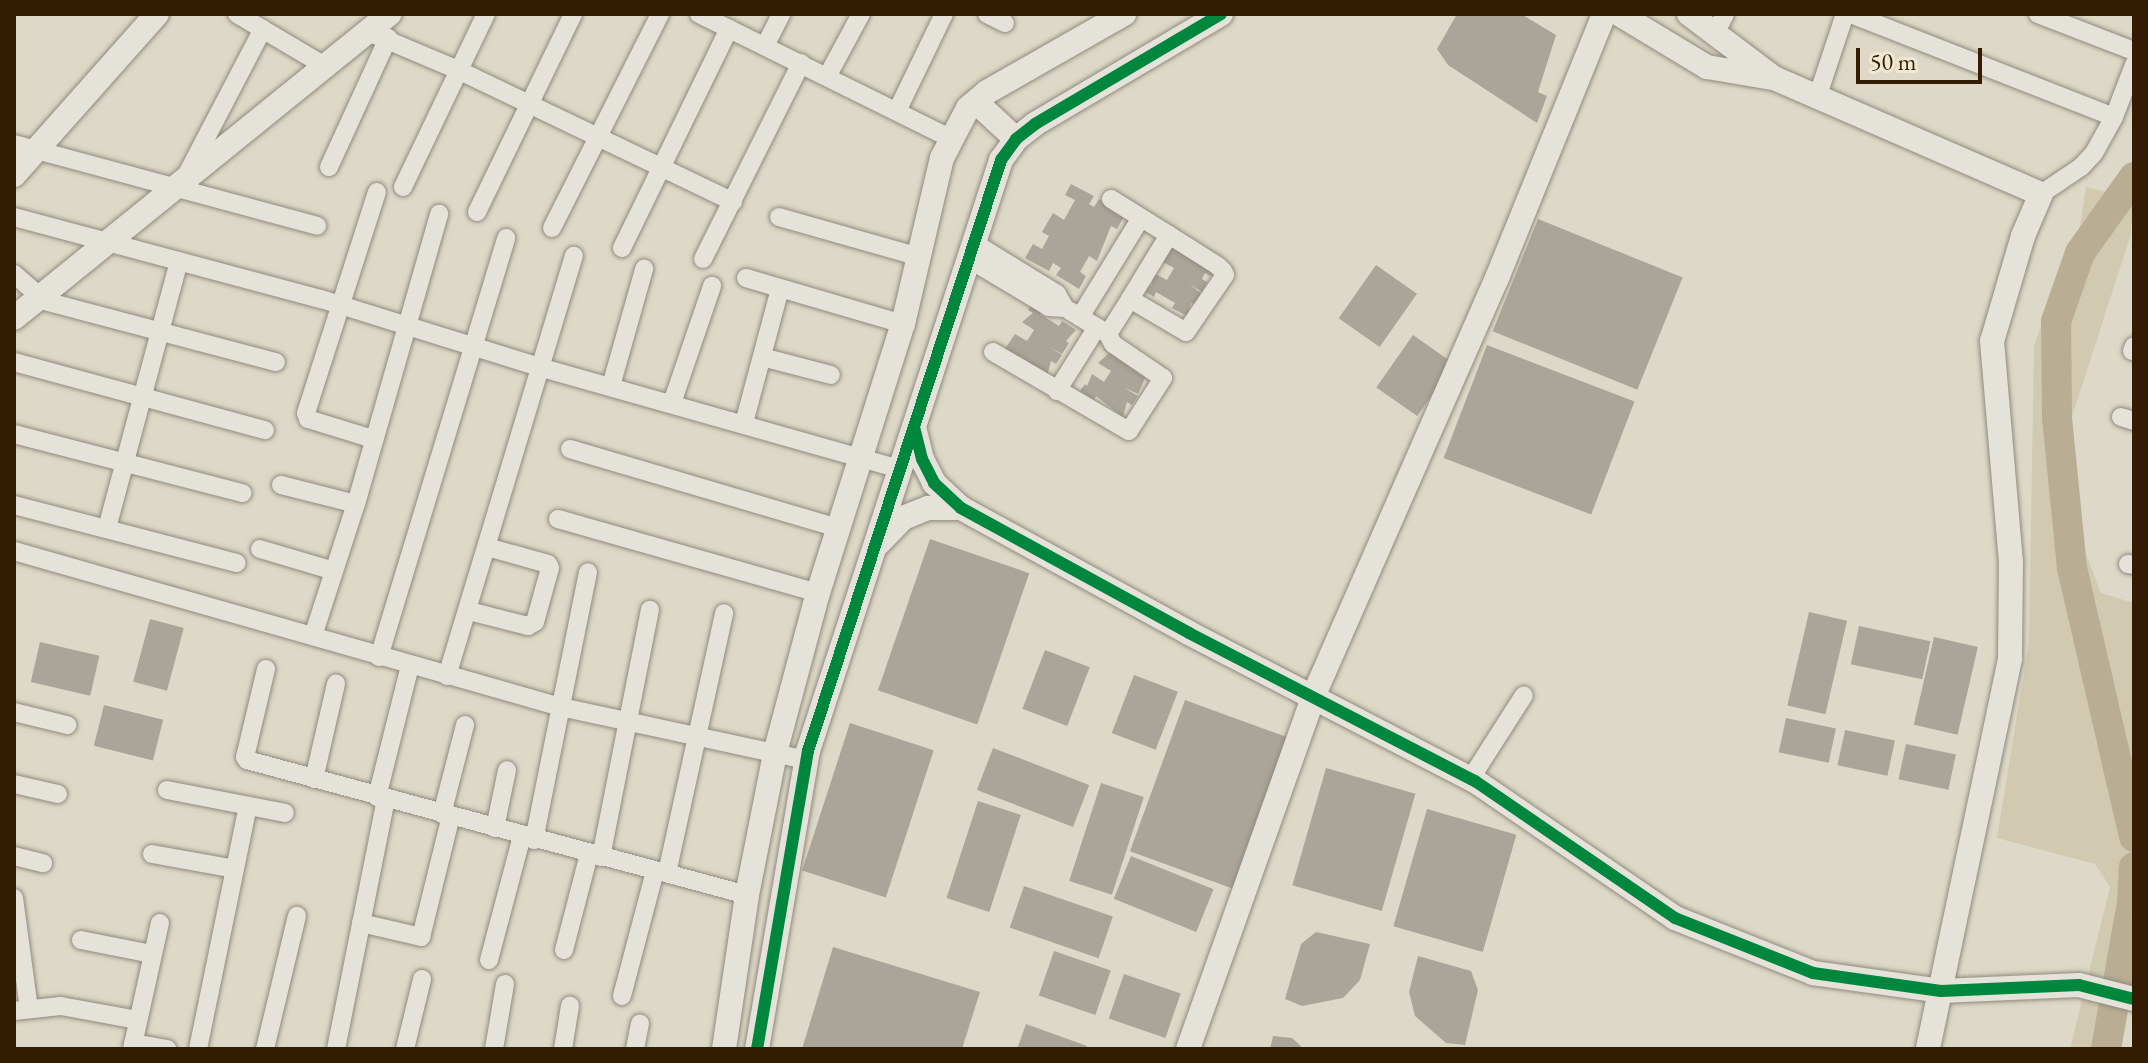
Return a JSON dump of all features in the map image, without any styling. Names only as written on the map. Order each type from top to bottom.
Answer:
[{"type":"street","points":[[14,175],[25,148],[157,14]]},
{"type":"street","points":[[237,14],[323,65]]},
{"type":"street","points":[[403,187],[486,14]]},
{"type":"street","points":[[477,212],[573,14]]},
{"type":"street","points":[[552,228],[660,14]]},
{"type":"street","points":[[765,46],[781,14]]},
{"type":"street","points":[[828,75],[861,14]]},
{"type":"street","points":[[898,109],[944,14]]},
{"type":"street","points":[[987,14],[1005,23]]},
{"type":"street","points":[[724,1049],[747,895],[775,753],[818,593],[903,324],[950,138],[976,102],[1124,14]]},
{"type":"street","points":[[757,1049],[807,760],[1001,160],[1016,139],[1035,124],[1221,14]]},
{"type":"street","points":[[1188,1049],[1313,697],[1497,278],[1604,14]]},
{"type":"street","points":[[1619,14],[1707,67],[1774,78],[2041,194]]},
{"type":"street","points":[[1689,14],[1720,23],[1774,78]]},
{"type":"street","points":[[1817,98],[1848,14],[2114,117]]},
{"type":"street","points":[[2038,14],[2134,51]]},
{"type":"street","points":[[702,15],[898,109],[950,138]]},
{"type":"street","points":[[381,28],[458,70],[733,202]]},
{"type":"street","points":[[14,318],[323,65],[381,28]]},
{"type":"street","points":[[329,167],[381,28]]},
{"type":"street","points":[[179,183],[263,29]]},
{"type":"street","points":[[622,248],[729,29]]},
{"type":"street","points":[[703,259],[801,63]]},
{"type":"street","points":[[1928,1049],[2010,659],[2011,562],[1992,341],[2023,236],[2041,194],[2081,167],[2094,153],[2114,117],[2134,65]]},
{"type":"street","points":[[976,102],[1016,139]]},
{"type":"street","points":[[25,148],[179,183],[317,226]]},
{"type":"street","points":[[373,439],[306,416],[377,192]]},
{"type":"street","points":[[1111,199],[1218,266],[1225,275],[1186,332],[1130,299]]},
{"type":"street","points":[[313,636],[356,504],[439,214]]},
{"type":"street","points":[[14,217],[339,304],[472,343],[539,367],[900,469]]},
{"type":"street","points":[[779,217],[919,257]]},
{"type":"street","points":[[1072,312],[1141,218]]},
{"type":"street","points":[[1057,391],[1102,330],[1130,299],[1169,235]]},
{"type":"street","points":[[379,657],[506,238]]},
{"type":"street","points":[[972,251],[1057,294],[1072,312],[1102,330],[1113,344],[1163,378],[1132,428],[1122,430],[993,352]]},
{"type":"street","points":[[447,676],[574,256]]},
{"type":"street","points":[[107,528],[179,262]]},
{"type":"street","points":[[611,386],[644,269]]},
{"type":"street","points":[[14,274],[38,298],[276,362]]},
{"type":"street","points":[[746,278],[903,324]]},
{"type":"street","points":[[672,403],[712,286]]},
{"type":"street","points":[[744,423],[780,289]]},
{"type":"street","points":[[762,357],[831,375]]},
{"type":"street","points":[[14,362],[265,430]]},
{"type":"street","points":[[914,427],[922,459],[934,483],[961,508],[1471,778],[1675,918],[1813,973],[1941,991],[2079,985],[2130,998]]},
{"type":"street","points":[[14,434],[242,493]]},
{"type":"street","points":[[570,449],[838,528]]},
{"type":"street","points":[[281,485],[356,504]]},
{"type":"street","points":[[14,505],[237,563]]},
{"type":"street","points":[[874,548],[903,518],[928,508],[961,508]]},
{"type":"street","points":[[558,519],[818,593]]},
{"type":"street","points":[[469,611],[528,626],[535,622],[549,566],[487,547]]},
{"type":"street","points":[[260,549],[334,571]]},
{"type":"street","points":[[14,551],[561,707],[807,760]]},
{"type":"street","points":[[489,960],[528,838],[561,707],[588,572]]},
{"type":"street","points":[[564,950],[595,856],[630,722],[650,610]]},
{"type":"street","points":[[622,996],[661,872],[697,737],[724,613]]},
{"type":"street","points":[[336,1049],[381,798],[410,666]]},
{"type":"street","points":[[266,669],[245,757],[250,761],[747,895]]},
{"type":"street","points":[[314,779],[336,684]]},
{"type":"street","points":[[1471,778],[1524,695]]},
{"type":"street","points":[[14,712],[67,725]]},
{"type":"street","points":[[361,923],[421,937],[465,725]]},
{"type":"street","points":[[495,828],[507,770]]},
{"type":"street","points":[[14,784],[58,794]]},
{"type":"street","points":[[167,790],[285,813]]},
{"type":"street","points":[[198,1049],[248,806]]},
{"type":"street","points":[[152,854],[235,869]]},
{"type":"street","points":[[14,856],[43,863]]},
{"type":"street","points":[[14,898],[22,1010],[70,1007],[137,1020]]},
{"type":"street","points":[[265,1049],[297,916]]},
{"type":"street","points":[[160,923],[132,1046],[167,1049]]},
{"type":"street","points":[[81,940],[152,954]]},
{"type":"street","points":[[405,1049],[422,979]]},
{"type":"street","points":[[494,1049],[505,984]]},
{"type":"street","points":[[563,1049],[570,1006]]},
{"type":"street","points":[[635,1049],[640,1023]]},
{"type":"shaded area","points":[[2086,187],[2134,199],[2130,237],[2065,438],[2084,549],[2101,593],[2134,603],[2134,914],[2109,1049],[2070,1049],[2110,887],[2095,864],[1997,838],[2029,642],[2034,345],[2080,227]]},
{"type":"building","points":[[1457,14],[1521,14],[1556,35],[1538,92],[1547,96],[1537,123],[1448,65],[1437,49]]},
{"type":"building","points":[[1071,184],[1094,196],[1089,204],[1094,207],[1099,199],[1125,214],[1117,229],[1111,226],[1097,261],[1089,256],[1080,272],[1086,276],[1079,289],[1056,275],[1061,268],[1053,263],[1049,271],[1025,258],[1033,244],[1042,249],[1049,236],[1042,232],[1053,213],[1064,220],[1075,200],[1065,195]]},
{"type":"building","points":[[1538,219],[1683,277],[1637,390],[1493,331]]},
{"type":"building","points":[[1170,243],[1184,251],[1183,255],[1213,268],[1210,276],[1205,273],[1202,279],[1207,282],[1202,292],[1189,284],[1201,293],[1195,304],[1191,303],[1187,316],[1172,308],[1175,303],[1156,292],[1154,297],[1142,290],[1146,284],[1151,286],[1154,273],[1167,280],[1174,268],[1161,261],[1169,252]]},
{"type":"building","points":[[1376,265],[1417,294],[1380,347],[1339,318]]},
{"type":"building","points":[[1032,303],[1043,310],[1040,314],[1059,326],[1062,321],[1076,330],[1066,341],[1069,343],[1062,354],[1049,347],[1062,355],[1056,364],[1051,361],[1047,376],[1020,356],[1018,359],[1004,350],[1015,334],[1027,341],[1034,330],[1022,322],[1033,313],[1028,310]]},
{"type":"building","points":[[1413,335],[1454,364],[1417,416],[1376,387]]},
{"type":"building","points":[[1108,344],[1146,376],[1138,394],[1125,388],[1138,396],[1132,405],[1127,402],[1123,417],[1096,396],[1094,400],[1080,391],[1085,384],[1087,386],[1092,374],[1104,382],[1111,371],[1098,363],[1109,353],[1104,350]]},
{"type":"building","points":[[1487,345],[1635,402],[1591,515],[1444,458]]},
{"type":"building","points":[[930,539],[1029,573],[977,724],[878,690]]},
{"type":"building","points":[[1809,612],[1847,621],[1825,714],[1787,706]]},
{"type":"building","points":[[150,619],[184,628],[167,691],[133,682]]},
{"type":"building","points":[[1859,626],[1930,641],[1922,679],[1851,664]]},
{"type":"building","points":[[1934,637],[1978,647],[1958,735],[1914,725]]},
{"type":"building","points":[[40,642],[99,656],[90,696],[31,682]]},
{"type":"building","points":[[1045,650],[1090,667],[1067,726],[1022,709]]},
{"type":"building","points":[[1134,675],[1178,692],[1156,750],[1112,733]]},
{"type":"building","points":[[1185,700],[1290,738],[1235,890],[1130,851]]},
{"type":"building","points":[[104,705],[163,720],[153,761],[94,746]]},
{"type":"building","points":[[1786,718],[1836,729],[1829,763],[1779,752]]},
{"type":"building","points":[[850,723],[934,750],[886,898],[802,870]]},
{"type":"building","points":[[1845,730],[1895,741],[1887,776],[1838,765]]},
{"type":"building","points":[[1906,744],[1956,755],[1948,790],[1899,779]]},
{"type":"building","points":[[993,748],[1089,785],[1073,827],[977,790]]},
{"type":"building","points":[[1326,768],[1415,794],[1382,911],[1292,885]]},
{"type":"building","points":[[1101,783],[1144,797],[1112,895],[1069,881]]},
{"type":"building","points":[[978,801],[1021,815],[989,912],[946,898]]},
{"type":"building","points":[[1427,809],[1516,835],[1483,952],[1393,926]]},
{"type":"building","points":[[1131,856],[1214,889],[1196,932],[1114,899]]},
{"type":"building","points":[[1024,886],[1113,917],[1099,958],[1010,928]]},
{"type":"building","points":[[1316,932],[1370,944],[1360,980],[1343,998],[1302,1006],[1285,999],[1301,944]]},
{"type":"building","points":[[833,947],[980,992],[962,1049],[802,1049]]},
{"type":"building","points":[[1054,951],[1111,971],[1095,1015],[1039,995]]},
{"type":"building","points":[[1418,956],[1471,971],[1478,990],[1465,1045],[1446,1043],[1415,1016],[1409,992]]},
{"type":"building","points":[[1124,974],[1181,994],[1165,1038],[1109,1018]]},
{"type":"building","points":[[1026,1024],[1087,1046],[1086,1049],[1017,1049]]},
{"type":"building","points":[[1273,1036],[1292,1038],[1304,1049],[1270,1049]]},
{"type":"waterway","points":[[2134,177],[2080,253],[2056,321],[2057,418],[2072,568],[2134,837]]},
{"type":"waterway","points":[[2106,1049],[2132,903],[2134,867]]},
{"type":"cycle path","points":[[757,1049],[808,751],[1001,160],[1016,139],[1035,124],[1221,14]]},
{"type":"cycle path","points":[[914,427],[922,459],[934,483],[961,508],[1189,633],[1475,781],[1675,918],[1813,973],[1941,991],[2079,985],[2134,999]]}]
